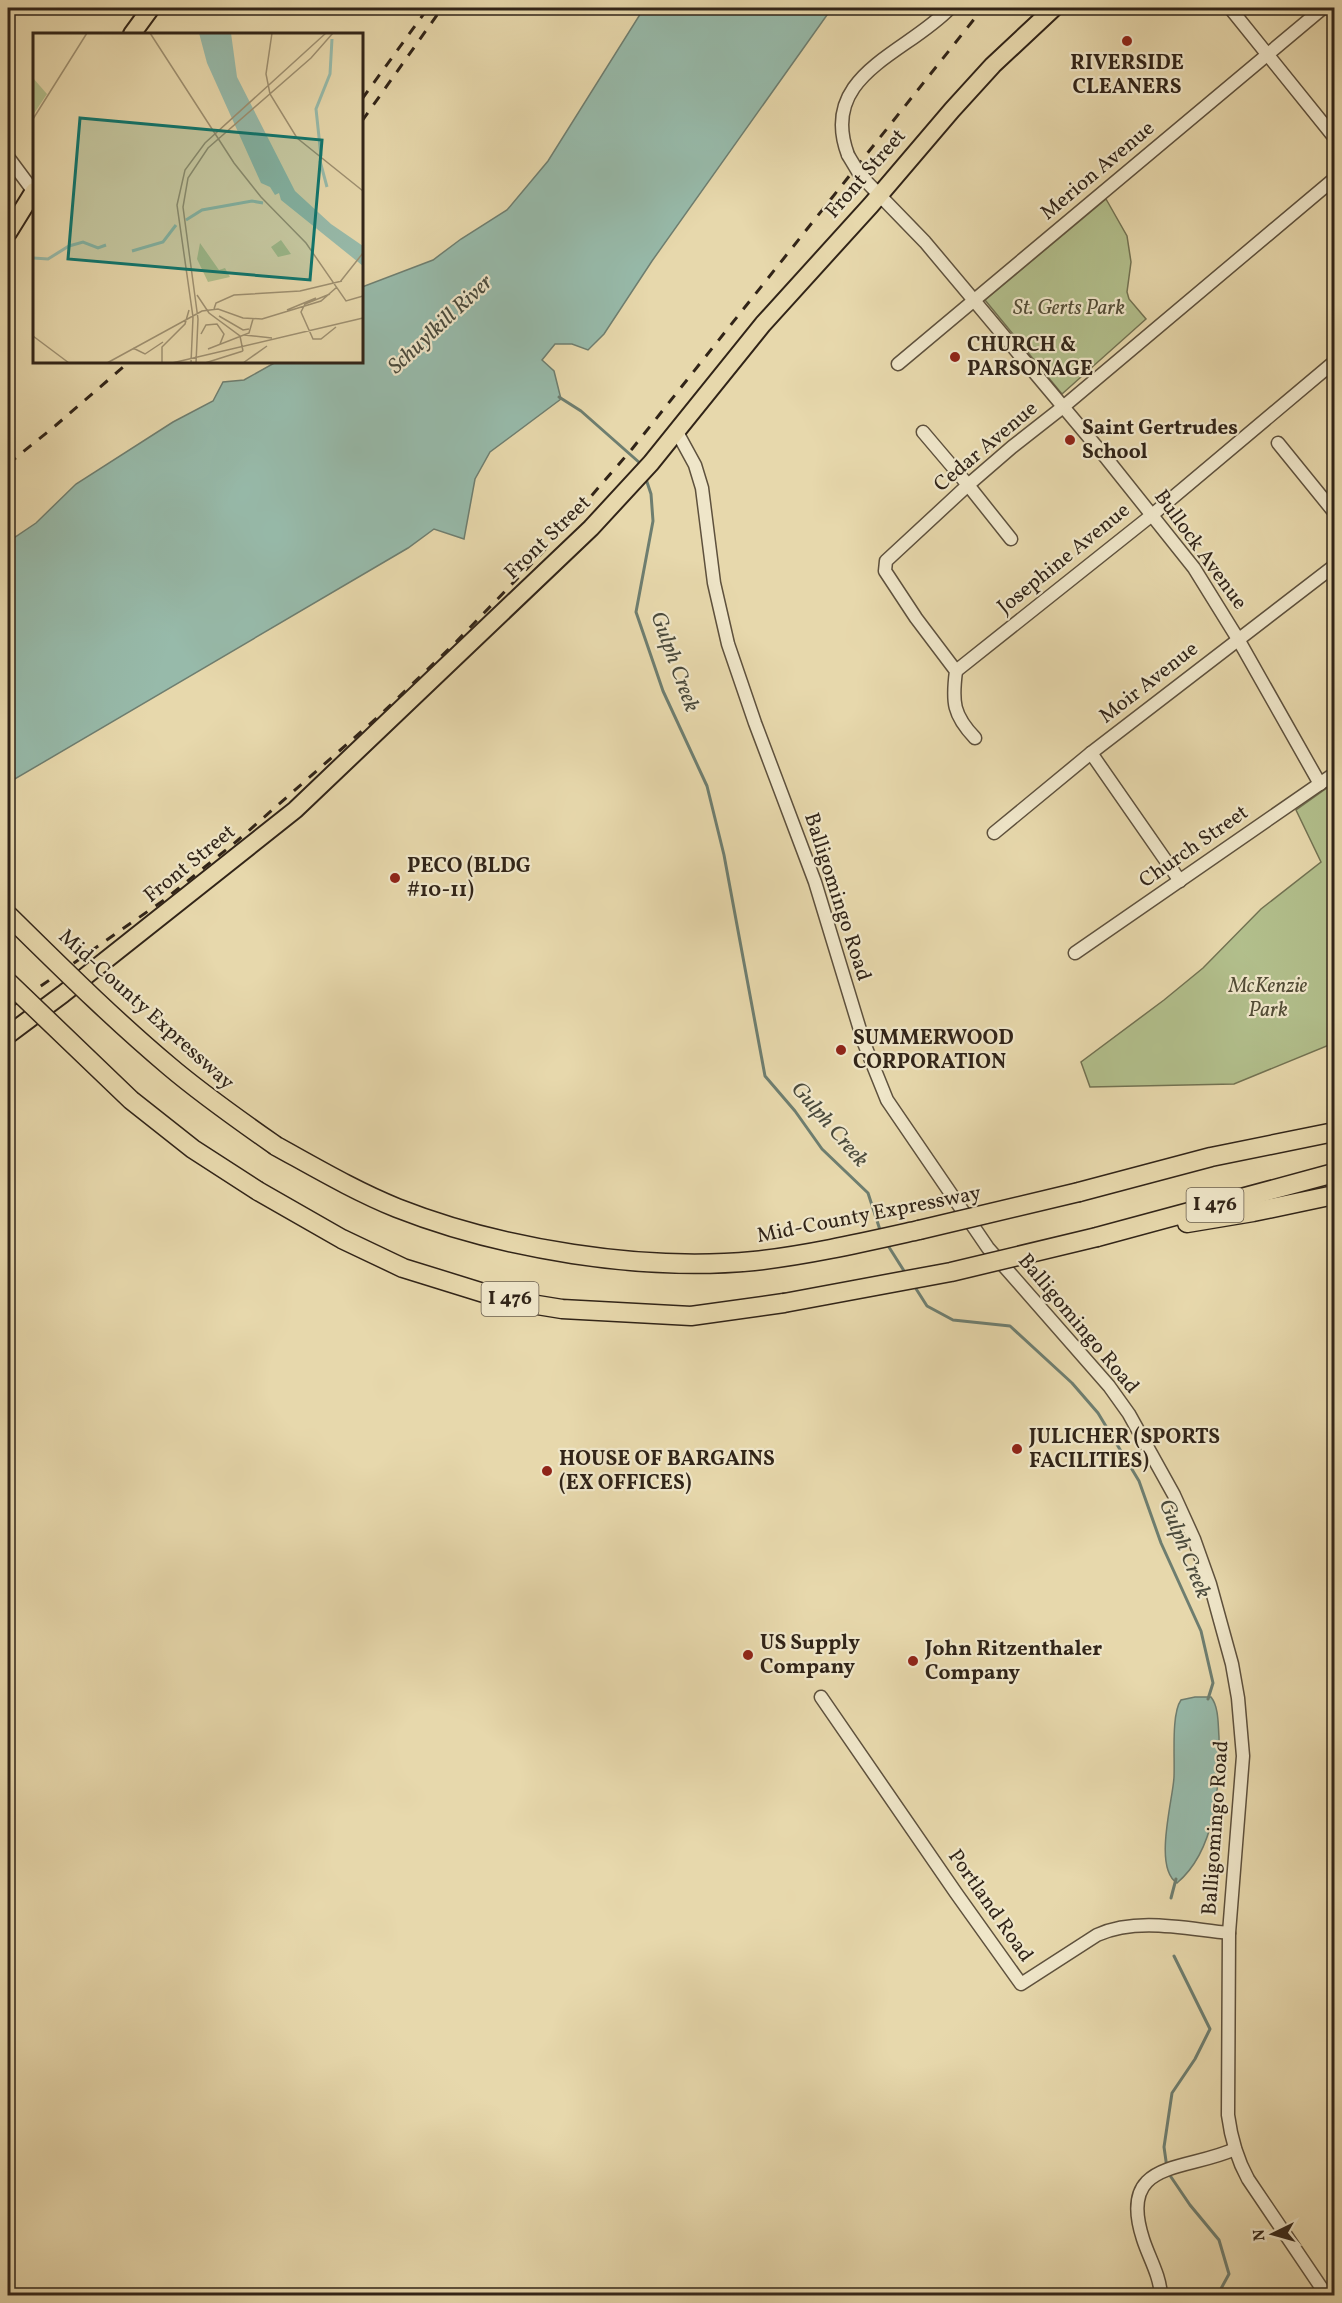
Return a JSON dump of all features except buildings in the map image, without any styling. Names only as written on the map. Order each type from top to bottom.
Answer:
[{"type":"highway","name":"Mid-County Expressway","points":[[8,915],[97,1002],[170,1067],[216,1104],[276,1146],[336,1179],[398,1208],[479,1234],[532,1246],[619,1260],[753,1261],[886,1238],[1079,1192],[1211,1157],[1335,1132]]},
{"type":"highway","name":"I 476","points":[[8,982],[131,1100],[193,1149],[258,1191],[342,1239],[403,1268],[525,1303],[562,1309],[691,1316],[784,1303],[951,1272],[1097,1237],[1335,1173]]},
{"type":"highway","points":[[1211,1157],[1335,1120]]},
{"type":"highway","points":[[1097,1237],[1253,1212],[1335,1195]]},
{"type":"main road","points":[[133,33],[151,8]]},
{"type":"main road","name":"Front Street","points":[[8,1035],[72,987],[311,795],[591,528],[635,482],[777,308],[879,195],[958,102],[1000,58],[1054,8]]},
{"type":"main road","points":[[8,233],[33,194]]},
{"type":"street","name":"Bullock Avenue","points":[[950,8],[919,35],[871,68],[851,90],[844,107],[842,124],[843,140],[848,155],[860,175],[925,242],[1064,407],[1194,568],[1238,639],[1320,784]]},
{"type":"street","points":[[1230,8],[1335,137]]},
{"type":"street","name":"Merion Avenue","points":[[898,364],[1323,8]]},
{"type":"street","points":[[8,157],[33,191]]},
{"type":"street","name":"Cedar Avenue","points":[[956,671],[916,618],[885,571],[886,561],[968,485],[1335,179]]},
{"type":"street","name":"Josephine Avenue","points":[[956,671],[1152,515],[1335,362]]},
{"type":"street","name":"Balligomingo Road","points":[[677,432],[695,465],[702,488],[714,583],[728,644],[815,882],[864,1042],[887,1100],[988,1248],[1116,1395],[1129,1414],[1174,1495],[1194,1539],[1210,1584],[1232,1664],[1242,1730],[1243,1756],[1229,1933],[1228,2115],[1235,2149],[1248,2179],[1327,2295]]},
{"type":"street","points":[[923,432],[1011,539]]},
{"type":"street","points":[[1278,443],[1335,512]]},
{"type":"street","name":"Moir Avenue","points":[[994,833],[1091,753],[1334,568]]},
{"type":"street","points":[[956,671],[952,695],[962,725],[975,738]]},
{"type":"street","points":[[1091,753],[1180,881]]},
{"type":"street","name":"Church Street","points":[[1075,953],[1335,774]]},
{"type":"street","name":"Portland Road","points":[[821,1697],[1021,1983],[1097,1935],[1111,1929],[1145,1925],[1229,1933]]},
{"type":"street","points":[[1161,2295],[1158,2275],[1143,2242],[1136,2217],[1138,2194],[1148,2179],[1158,2172],[1220,2156],[1235,2149]]},
{"type":"green space","name":"St. Gerts Park","points":[[1106,199],[1127,236],[1131,262],[1127,292],[1129,299],[1146,319],[1062,394],[985,300]]},
{"type":"green space","name":"McKenzie Park","points":[[1334,783],[1334,1043],[1234,1084],[1090,1087],[1081,1062],[1203,968],[1261,909],[1321,862],[1296,810]]},
{"type":"water","name":"Schuylkill River","points":[[644,8],[832,8],[652,261],[604,334],[588,350],[572,344],[555,344],[542,360],[554,371],[561,399],[490,452],[475,479],[464,539],[434,529],[408,548],[8,783],[8,542],[36,523],[76,484],[173,422],[213,401],[223,382],[244,380],[274,363],[363,363],[363,287],[433,260],[507,210],[548,161]]},
{"type":"water","points":[[1211,1697],[1217,1711],[1218,1776],[1208,1835],[1190,1869],[1177,1883],[1170,1875],[1165,1849],[1174,1777],[1176,1715],[1181,1700]]},
{"type":"waterway","name":"Gulph Creek","points":[[559,397],[581,411],[641,464]]},
{"type":"waterway","name":"Gulph Creek","points":[[646,479],[651,494],[653,521],[636,612],[663,691],[707,786],[724,855],[765,1076],[795,1111],[822,1149],[868,1193],[881,1233]]},
{"type":"waterway","name":"Gulph Creek","points":[[887,1244],[906,1274]]},
{"type":"waterway","name":"Gulph Creek","points":[[913,1284],[927,1306],[953,1320],[1010,1326],[1072,1383],[1098,1413],[1139,1481],[1161,1543],[1201,1631],[1213,1683],[1208,1699]]},
{"type":"waterway","name":"Gulph Creek","points":[[1171,1898],[1176,1879]]},
{"type":"waterway","name":"Gulph Creek","points":[[1167,2168],[1164,2147],[1172,2093],[1195,2059],[1210,2029],[1174,1956]]},
{"type":"waterway","name":"Gulph Creek","points":[[1169,2174],[1190,2205],[1219,2240],[1229,2274],[1217,2296]]},
{"type":"railway","points":[[363,98],[428,8]]},
{"type":"railway","points":[[363,120],[442,8]]},
{"type":"railway","points":[[8,1009],[164,900],[237,841],[379,716],[456,642],[540,555],[632,449],[983,8]]},
{"type":"railway","points":[[8,464],[128,363]]},
{"type":"place","name":"RIVERSIDE CLEANERS","points":[[1127,41]]},
{"type":"place","name":"CHURCH & PARSONAGE","points":[[955,357]]},
{"type":"place","name":"Saint Gertrudes School","points":[[1070,440]]},
{"type":"place","name":"PECO (BLDG #10-11)","points":[[395,878]]},
{"type":"place","name":"SUMMERWOOD CORPORATION","points":[[841,1050]]},
{"type":"place","name":"JULICHER (SPORTS FACILITIES)","points":[[1017,1449]]},
{"type":"place","name":"HOUSE OF BARGAINS (EX OFFICES)","points":[[547,1471]]},
{"type":"place","name":"US Supply Company","points":[[748,1655]]},
{"type":"place","name":"John Ritzenthaler Company","points":[[913,1661]]}]
